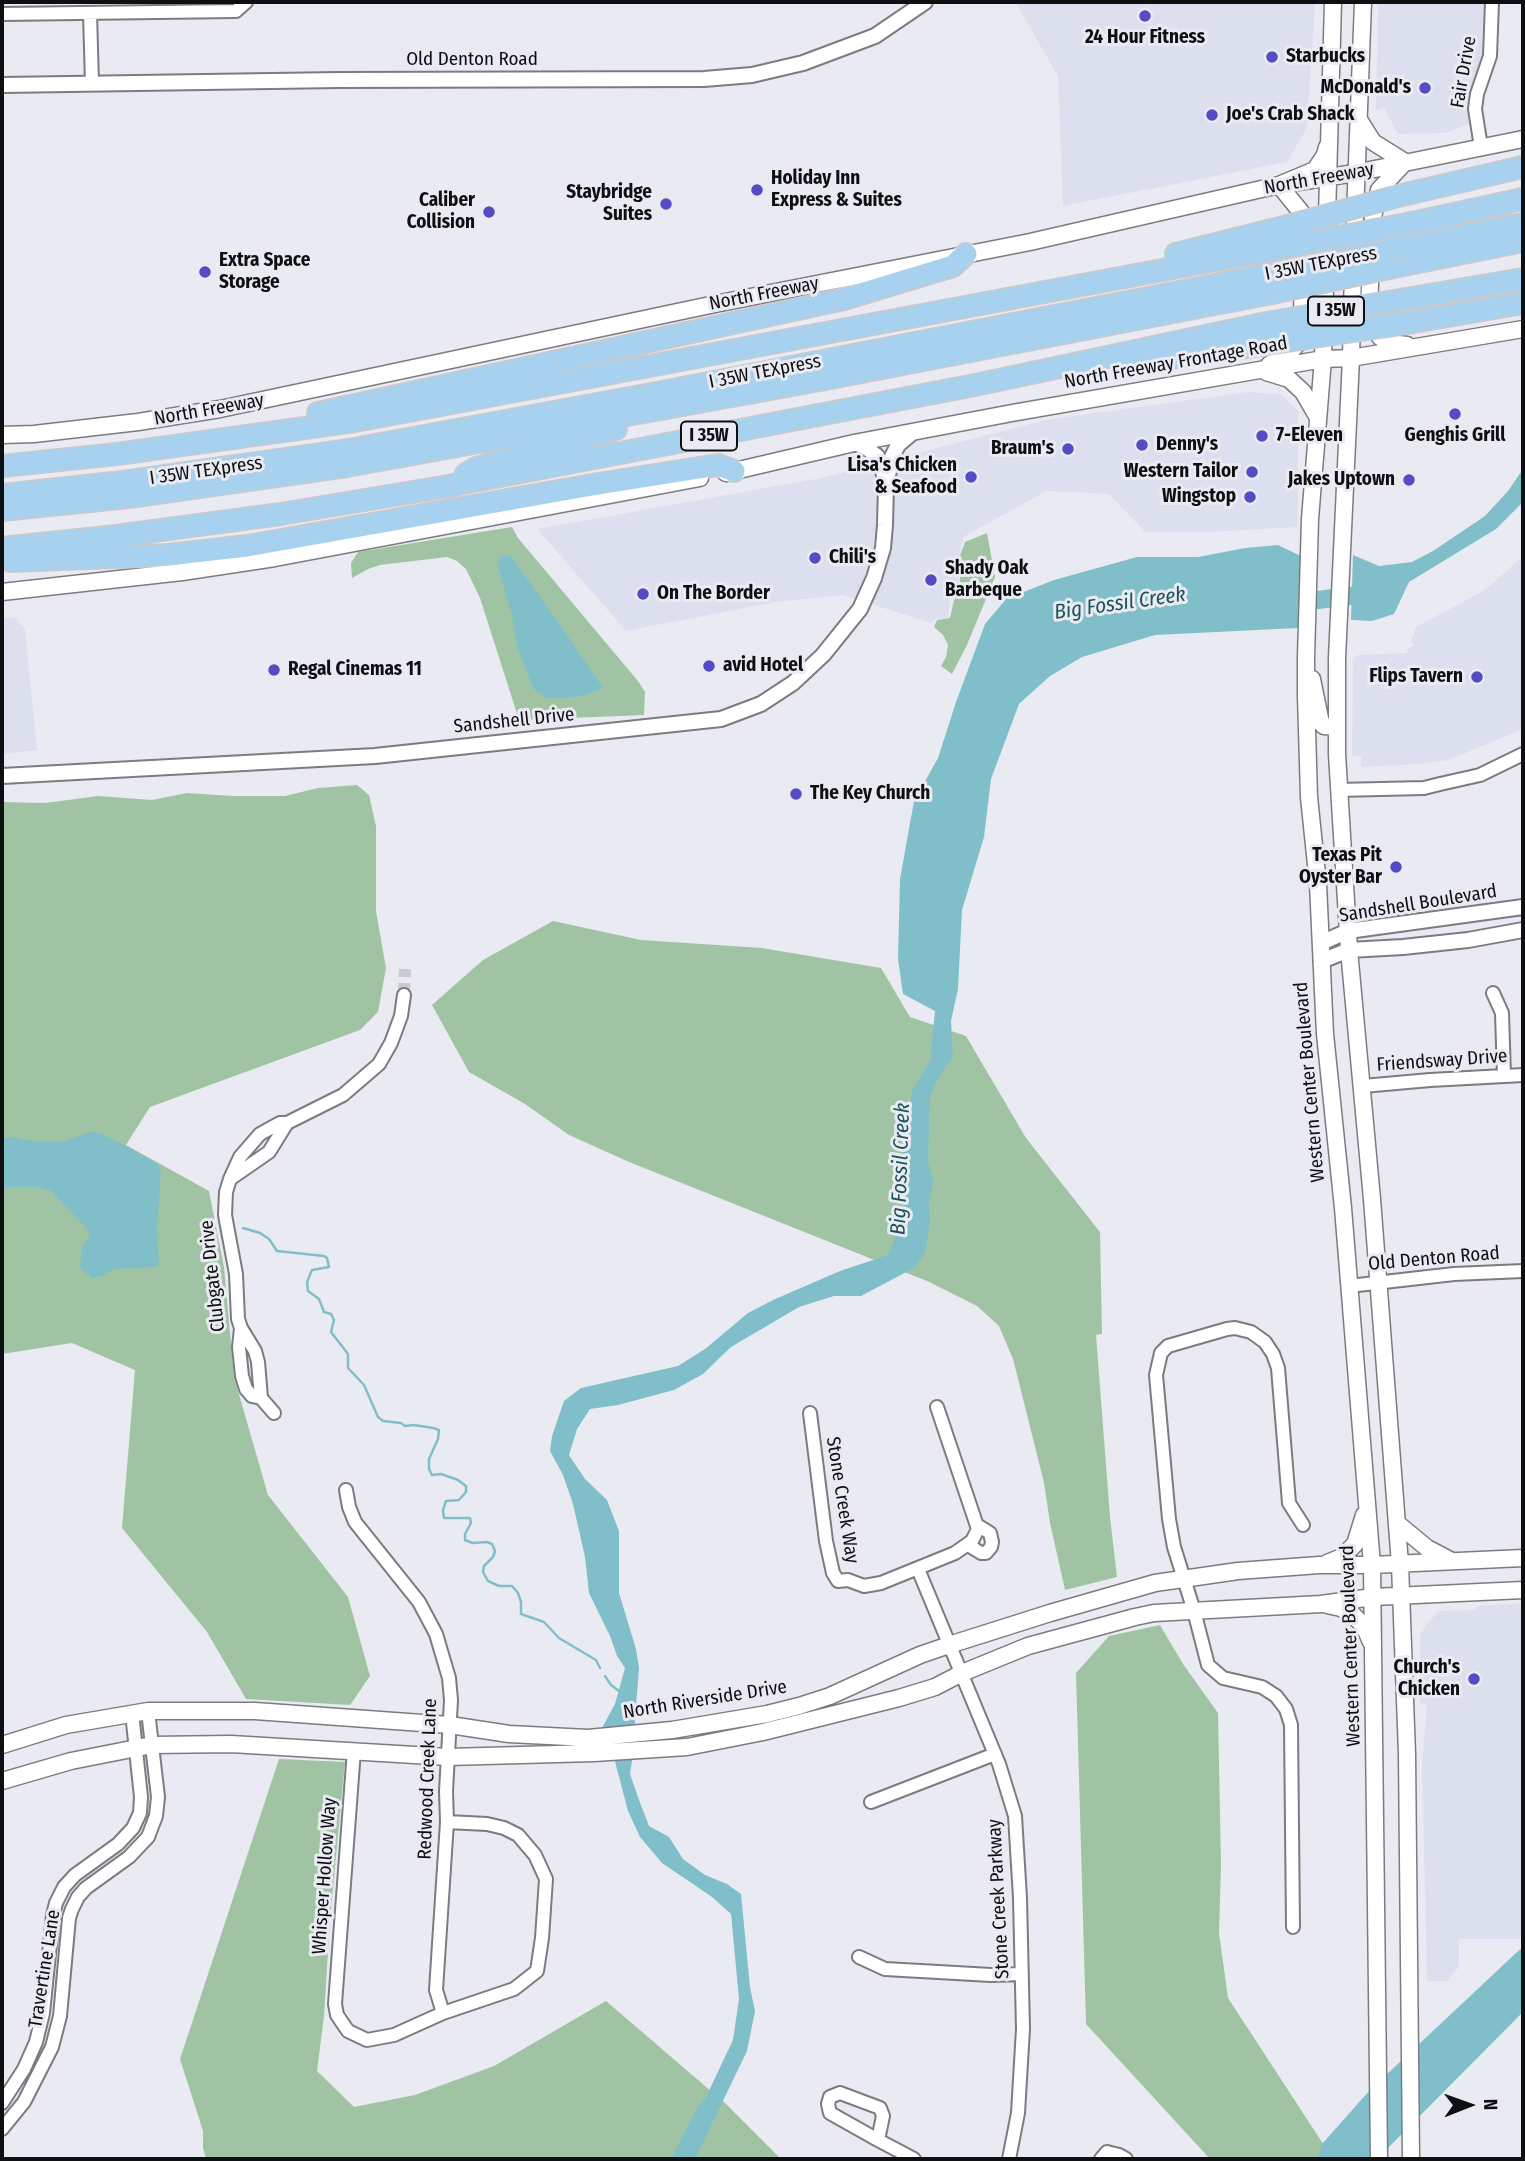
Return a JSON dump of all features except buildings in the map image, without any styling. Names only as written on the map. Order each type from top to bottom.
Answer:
[{"type":"highway","points":[[1275,239],[1402,195],[1523,167]]},
{"type":"highway","name":"North Freeway","points":[[2,466],[117,454],[355,421],[1092,282],[1275,239],[1412,223],[1523,199]]},
{"type":"highway","name":"I 35W TEXpress","points":[[2,510],[129,497],[347,466],[820,380],[1271,283],[1409,246],[1523,224]]},
{"type":"highway","name":"I 35W TEXpress","points":[[2,495],[233,468],[343,451],[1271,283],[1388,268],[1523,241]]},
{"type":"highway","points":[[117,454],[132,442],[317,413],[844,299],[953,266],[966,254]]},
{"type":"highway","points":[[1388,268],[1409,272],[1523,255]]},
{"type":"highway","name":"I 35W","points":[[2,548],[267,516],[443,487],[975,385],[1267,334],[1406,299],[1523,279]]},
{"type":"highway","points":[[1267,334],[1408,323],[1523,303]]},
{"type":"highway","points":[[443,487],[476,468],[600,433],[820,380]]},
{"type":"highway","points":[[2,557],[11,561],[167,555],[247,546],[718,465],[734,471]]},
{"type":"main road","name":"Western Center Boulevard","points":[[1333,2],[1323,359],[1309,541],[1306,657],[1309,797],[1318,884],[1329,1076],[1343,1208],[1372,1565],[1380,2159]]},
{"type":"main road","points":[[1363,2],[1337,659],[1338,790],[1398,1524],[1407,1754],[1411,2152]]},
{"type":"main road","points":[[1358,118],[1373,142],[1405,162],[1378,190],[1376,199],[1372,229],[1370,308],[1376,330],[1380,337],[1389,343],[1427,346]]},
{"type":"main road","points":[[1260,371],[1293,349],[1302,331],[1303,222],[1301,212],[1279,185],[1315,170],[1325,155],[1330,138]]},
{"type":"main road","name":"North Freeway","points":[[2,435],[138,422],[220,409],[715,304],[1060,235],[1279,185],[1355,173],[1523,139]]},
{"type":"main road","points":[[1323,359],[1351,358],[1523,330]]},
{"type":"main road","name":"North Freeway Frontage Road","points":[[912,433],[1323,359]]},
{"type":"main road","points":[[1260,371],[1289,379],[1303,391],[1318,417]]},
{"type":"main road","points":[[2,592],[182,572],[275,558],[734,471],[854,443],[912,433]]},
{"type":"main road","points":[[1306,657],[1317,692],[1321,723],[1324,726],[1337,727]]},
{"type":"main road","points":[[1320,1565],[1342,1558],[1355,1544],[1367,1506]]},
{"type":"main road","points":[[1398,1524],[1427,1548],[1452,1561]]},
{"type":"main road","name":"North Riverside Drive","points":[[2,1781],[71,1761],[152,1745],[231,1744],[448,1757],[595,1745],[799,1706],[830,1696],[920,1656],[1062,1609],[1155,1583],[1238,1571],[1320,1565],[1523,1558]]},
{"type":"main road","name":"North Riverside Drive","points":[[2,1745],[66,1725],[140,1712],[255,1711],[450,1725],[595,1745],[660,1749],[687,1747],[763,1732],[899,1698],[935,1687],[1028,1646],[1154,1613],[1321,1604],[1373,1597],[1523,1590]]},
{"type":"main road","points":[[1321,1604],[1341,1608],[1353,1615],[1364,1626],[1372,1646]]},
{"type":"street","name":"Old Denton Road","points":[[2,85],[694,79],[752,75],[803,63],[875,36],[925,2]]},
{"type":"street","name":"Fair Drive","points":[[1481,147],[1475,109],[1477,94],[1490,56],[1492,2]]},
{"type":"street","points":[[2,14],[236,11],[245,3]]},
{"type":"street","points":[[90,13],[92,84]]},
{"type":"street","name":"Sandshell Drive","points":[[886,485],[892,457],[898,445],[912,433]]},
{"type":"street","name":"Sandshell Drive","points":[[2,776],[375,756],[721,719],[761,704],[793,683],[823,655],[860,608],[874,578],[883,548],[886,525],[886,485],[883,466],[877,456],[854,443]]},
{"type":"street","points":[[1338,790],[1424,788],[1455,782],[1480,775],[1523,754]]},
{"type":"street","name":"Sandshell Boulevard","points":[[1321,943],[1348,931],[1523,906]]},
{"type":"street","name":"Sandshell Boulevard","points":[[1321,961],[1349,950],[1468,940],[1523,930]]},
{"type":"street","points":[[1493,993],[1502,1013],[1504,1076]]},
{"type":"street","name":"Clubgate Drive","points":[[274,1413],[261,1398],[255,1351],[241,1328],[237,1308],[236,1274],[225,1215],[226,1192],[240,1157],[260,1134],[343,1095],[379,1064],[395,1034],[404,995]]},
{"type":"street","name":"Friendsway Drive","points":[[1363,1086],[1523,1075]]},
{"type":"street","points":[[230,1180],[269,1152],[287,1123]]},
{"type":"street","name":"Old Denton Road","points":[[1349,1286],[1454,1274],[1523,1271]]},
{"type":"street","points":[[1293,1927],[1291,1725],[1286,1709],[1276,1696],[1262,1687],[1231,1681],[1208,1665],[1174,1547],[1169,1519],[1157,1364],[1161,1353],[1168,1346],[1227,1329],[1244,1330],[1265,1342],[1278,1368],[1289,1503],[1303,1525]]},
{"type":"street","points":[[918,1569],[962,1550],[970,1543],[978,1529],[937,1407]]},
{"type":"street","name":"Stone Creek Way","points":[[810,1413],[831,1565],[838,1581],[848,1580],[864,1586],[881,1583],[918,1569]]},
{"type":"street","name":"Redwood Creek Lane","points":[[346,1490],[355,1522],[419,1602],[436,1634],[449,1678],[451,1700],[447,1822],[436,1990],[443,2013]]},
{"type":"street","points":[[970,1543],[981,1553],[986,1553],[991,1547],[990,1533],[977,1525]]},
{"type":"street","name":"Stone Creek Parkway","points":[[918,1569],[995,1754],[1012,1803],[1017,1829],[1023,2029],[1020,2093],[1009,2159]]},
{"type":"street","name":"Travertine Lane","points":[[2,2129],[24,2102],[52,2047],[60,2016],[72,1909],[86,1888],[129,1857],[148,1837],[156,1816],[158,1797],[152,1745],[140,1712]]},
{"type":"street","name":"Travertine Lane","points":[[2,2103],[17,2081],[36,2042],[43,2013],[56,1903],[64,1887],[75,1875],[118,1844],[133,1828],[140,1812],[141,1797],[135,1748],[140,1712]]},
{"type":"street","name":"Whisper Hollow Way","points":[[354,1750],[335,2004],[337,2015],[348,2031],[367,2040],[394,2035],[443,2013]]},
{"type":"street","points":[[870,1802],[995,1754]]},
{"type":"street","points":[[443,2013],[514,1989],[537,1971],[546,1896],[544,1871],[529,1846],[518,1835],[504,1828],[447,1822]]},
{"type":"street","points":[[859,1957],[885,1969],[991,1975],[1022,1974]]},
{"type":"street","points":[[878,2140],[883,2116],[880,2108],[840,2093],[830,2097],[829,2109],[833,2116],[878,2140],[914,2159]]},
{"type":"street","points":[[1101,2159],[1107,2152],[1126,2159]]},
{"type":"shaded area","points":[[1015,2],[1315,2],[1307,128],[1287,162],[1063,206],[1058,76]]},
{"type":"shaded area","points":[[1378,2],[1498,2],[1496,60],[1484,92],[1483,119],[1445,133],[1398,134],[1384,108],[1376,110]]},
{"type":"shaded area","points":[[1247,392],[1281,394],[1298,411],[1298,527],[1211,532],[1145,532],[1109,494],[1047,491],[963,537],[959,562],[959,593],[950,596],[948,618],[935,619],[931,623],[843,595],[775,602],[626,631],[537,529],[821,478],[1045,420]]},
{"type":"shaded area","points":[[1523,556],[1523,729],[1449,760],[1361,767],[1361,756],[1352,756],[1353,660],[1358,655],[1407,653],[1407,649],[1414,645],[1411,642],[1416,627],[1485,590]]},
{"type":"shaded area","points":[[14,617],[25,629],[37,750],[2,754],[2,619]]},
{"type":"shaded area","points":[[1523,1603],[1523,1935],[1519,1939],[1459,1939],[1459,1967],[1447,1981],[1427,1981],[1422,1765],[1427,1704],[1420,1703],[1420,1635],[1440,1611],[1474,1610],[1477,1606]]},
{"type":"green space","points":[[512,527],[518,538],[638,681],[645,692],[644,715],[519,720],[480,598],[466,569],[457,561],[447,557],[380,565],[352,578],[351,563],[358,552]]},
{"type":"green space","points":[[987,533],[995,577],[952,674],[941,666],[948,645],[943,635],[934,627],[937,620],[950,618],[954,600],[960,593],[960,556],[965,542]]},
{"type":"green space","points":[[357,785],[369,795],[376,826],[376,911],[386,968],[378,1012],[360,1030],[150,1107],[126,1145],[209,1191],[224,1267],[234,1377],[268,1495],[348,1597],[370,1676],[350,1705],[246,1699],[207,1632],[122,1528],[135,1370],[72,1343],[2,1354],[2,802],[45,803],[98,796],[152,800],[187,793],[285,796],[318,788]]},
{"type":"green space","points":[[553,921],[641,940],[762,948],[881,968],[910,1017],[966,1036],[1026,1138],[1100,1232],[1102,1334],[1096,1335],[1117,1577],[1065,1590],[1044,1483],[1013,1359],[999,1326],[977,1306],[927,1281],[629,1162],[569,1135],[525,1104],[469,1072],[432,1005],[483,960]]},
{"type":"green space","points":[[1160,1625],[1183,1664],[1218,1713],[1221,1865],[1219,1933],[1228,1998],[1333,2159],[1210,2159],[1086,2024],[1076,1673],[1109,1636]]},
{"type":"green space","points":[[279,1759],[345,1762],[317,2071],[354,2107],[415,2095],[494,2066],[606,2001],[726,2104],[781,2159],[206,2159],[203,2131],[180,2059]]},
{"type":"water","points":[[1523,469],[1523,502],[1496,529],[1409,582],[1394,614],[1372,621],[1351,620],[1353,555],[1379,566],[1412,562],[1485,516],[1508,491]]},
{"type":"water","points":[[1278,545],[1303,557],[1298,628],[1155,635],[1082,657],[1050,676],[1019,704],[991,779],[984,837],[962,910],[958,989],[951,1021],[953,1057],[938,1078],[930,1097],[928,1161],[933,1180],[929,1204],[930,1222],[925,1253],[914,1268],[861,1296],[834,1296],[799,1307],[731,1347],[703,1374],[674,1390],[618,1405],[590,1409],[577,1429],[569,1455],[585,1479],[607,1500],[619,1531],[619,1593],[639,1668],[635,1742],[630,1774],[639,1800],[649,1826],[669,1837],[683,1859],[705,1875],[727,1884],[741,1894],[750,1987],[755,2011],[747,2051],[695,2159],[671,2159],[697,2108],[705,2099],[733,2040],[739,1999],[731,1914],[712,1897],[662,1863],[640,1837],[628,1811],[603,1726],[615,1704],[625,1668],[589,1593],[585,1557],[573,1504],[563,1475],[550,1451],[552,1436],[564,1401],[581,1388],[678,1366],[705,1349],[748,1313],[840,1271],[888,1255],[905,1214],[903,1195],[906,1179],[901,1135],[913,1089],[930,1060],[935,1011],[903,994],[898,959],[900,879],[914,801],[938,758],[985,624],[1006,599],[1054,580],[1137,557],[1198,557]]},
{"type":"water","points":[[510,555],[603,688],[568,698],[546,698],[533,688],[517,646],[513,620],[498,566],[500,556]]},
{"type":"water","points":[[90,1132],[102,1134],[158,1164],[161,1171],[157,1230],[159,1263],[156,1267],[114,1269],[103,1276],[92,1278],[80,1268],[82,1247],[88,1240],[89,1231],[51,1191],[38,1187],[2,1187],[2,1138],[51,1142],[64,1141]]},
{"type":"water","points":[[1523,1947],[1523,2012],[1377,2159],[1318,2159],[1322,2144],[1369,2091]]},
{"type":"waterway","name":"Big Fossil Creek","points":[[1294,603],[1374,593]]},
{"type":"waterway","points":[[243,1228],[269,1239],[277,1251],[327,1258],[329,1267],[312,1270],[307,1282],[308,1291],[319,1299],[324,1312],[331,1314],[334,1320],[331,1332],[348,1354],[348,1368],[364,1385],[378,1417],[383,1421],[439,1430],[429,1459],[429,1469],[432,1475],[441,1474],[466,1486],[466,1492],[459,1500],[446,1501],[444,1518],[470,1518],[465,1540],[473,1543],[487,1542],[492,1544],[495,1551],[484,1566],[483,1572],[488,1581],[499,1586],[512,1586],[521,1602],[521,1614],[544,1622],[559,1638],[596,1660],[600,1668]]},
{"type":"waterway","points":[[605,1676],[619,1691]]},
{"type":"tunnel","points":[[404,995],[405,969]]},
{"type":"place","name":"24 Hour Fitness","points":[[1145,16]]},
{"type":"place","name":"Starbucks","points":[[1272,57]]},
{"type":"place","name":"McDonald's","points":[[1425,88]]},
{"type":"place","name":"Joe's Crab Shack","points":[[1212,115]]},
{"type":"place","name":"Holiday Inn Express & Suites","points":[[757,190]]},
{"type":"place","name":"Staybridge Suites","points":[[666,204]]},
{"type":"place","name":"Caliber Collision","points":[[489,212]]},
{"type":"place","name":"Extra Space Storage","points":[[205,272]]},
{"type":"place","name":"Genghis Grill","points":[[1455,414]]},
{"type":"place","name":"7-Eleven","points":[[1262,436]]},
{"type":"place","name":"Denny's","points":[[1142,445]]},
{"type":"place","name":"Braum's","points":[[1068,449]]},
{"type":"place","name":"Western Tailor","points":[[1252,472]]},
{"type":"place","name":"Lisa's Chicken & Seafood","points":[[971,477]]},
{"type":"place","name":"Jakes Uptown","points":[[1409,480]]},
{"type":"place","name":"Wingstop","points":[[1250,497]]},
{"type":"place","name":"Chili's","points":[[815,558]]},
{"type":"place","name":"Shady Oak Barbeque","points":[[931,580]]},
{"type":"place","name":"On The Border","points":[[643,594]]},
{"type":"place","name":"avid Hotel","points":[[709,666]]},
{"type":"place","name":"Regal Cinemas 11","points":[[274,670]]},
{"type":"place","name":"Flips Tavern","points":[[1477,677]]},
{"type":"place","name":"The Key Church","points":[[796,794]]},
{"type":"place","name":"Texas Pit Oyster Bar","points":[[1396,867]]},
{"type":"place","name":"Church's Chicken","points":[[1474,1679]]}]
